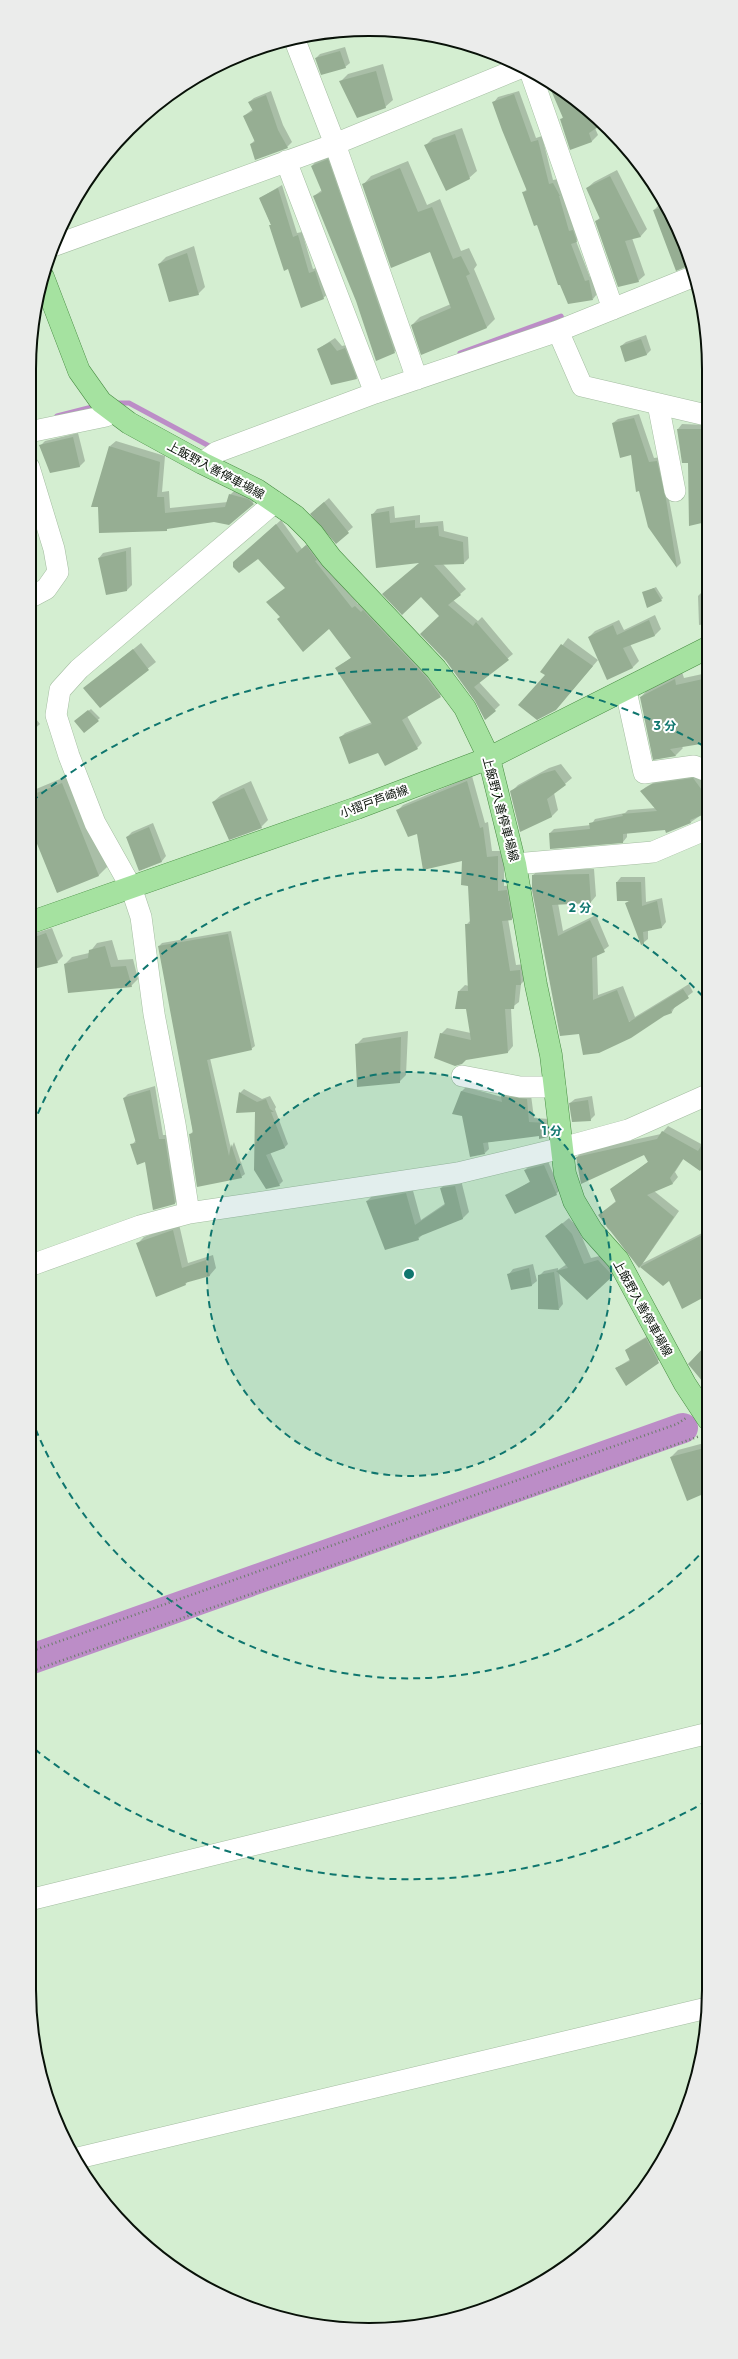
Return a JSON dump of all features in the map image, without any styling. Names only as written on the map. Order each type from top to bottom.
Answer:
[{"type":"main road","name":"上飯野入善停車場線","points":[[45,293],[79,371],[93,392],[111,410],[129,423],[202,463],[258,490],[295,516],[313,534],[330,558],[436,669],[465,708],[489,758],[516,864],[555,1087],[565,1174],[574,1201],[592,1231],[618,1260],[681,1377],[702,1406]]},
{"type":"main road","name":"小摺戸芦崎線","points":[[36,921],[357,808],[489,758],[626,691],[702,651]]},
{"type":"street","points":[[296,44],[335,144],[417,379]]},
{"type":"street","points":[[61,243],[335,144],[516,70]]},
{"type":"street","points":[[533,79],[613,309]]},
{"type":"street","points":[[286,161],[375,393]]},
{"type":"street","points":[[202,463],[217,452],[375,393],[558,331],[689,278]]},
{"type":"street","points":[[558,331],[582,386],[702,414]]},
{"type":"street","points":[[658,404],[675,491]]},
{"type":"street","points":[[36,431],[106,416],[111,410]]},
{"type":"street","points":[[36,490],[54,549],[58,572],[46,589],[36,594]]},
{"type":"street","points":[[189,1213],[175,1124],[154,1014],[141,917],[131,887],[95,823],[69,756],[56,715],[60,690],[79,669],[275,502]]},
{"type":"street","points":[[626,691],[644,773],[694,766],[702,769]]},
{"type":"street","points":[[516,864],[653,852],[702,831]]},
{"type":"street","points":[[462,1076],[520,1087],[555,1087]]},
{"type":"street","points":[[36,1263],[140,1226],[189,1213],[458,1173],[562,1148],[628,1130],[702,1097]]},
{"type":"street","points":[[36,1898],[702,1734]]},
{"type":"street","points":[[82,2157],[701,2009]]},
{"type":"path","points":[[36,1650],[677,1424],[702,1412]]},
{"type":"path","points":[[36,1670],[702,1436]]},
{"type":"building","points":[[340,51],[346,68],[321,75],[315,58]]},
{"type":"building","points":[[376,71],[386,108],[357,118],[339,81]]},
{"type":"building","points":[[551,90],[572,105],[597,127],[589,133],[592,142],[570,150],[560,119],[563,118]]},
{"type":"building","points":[[514,94],[531,142],[538,140],[549,184],[553,183],[560,196],[569,231],[573,230],[577,242],[571,244],[585,281],[589,280],[593,300],[568,304],[560,285],[558,285],[537,225],[534,226],[522,192],[527,191],[492,102]]},
{"type":"building","points":[[266,95],[278,130],[288,148],[255,160],[250,144],[255,142],[243,116],[253,111],[248,102]]},
{"type":"building","points":[[455,134],[470,179],[446,191],[424,145]]},
{"type":"building","points":[[328,159],[395,353],[376,361],[356,301],[313,196],[322,192],[311,166]]},
{"type":"building","points":[[400,168],[418,212],[432,207],[453,259],[461,256],[470,274],[466,276],[487,328],[421,355],[411,325],[451,308],[430,252],[391,268],[362,184]]},
{"type":"building","points":[[610,176],[641,237],[625,241],[639,282],[618,287],[595,221],[600,219],[586,188]]},
{"type":"building","points":[[278,188],[293,237],[298,235],[309,273],[315,271],[324,299],[301,308],[288,269],[284,271],[269,225],[271,225],[259,198]]},
{"type":"building","points":[[660,208],[668,222],[686,267],[676,271],[653,210]]},
{"type":"building","points":[[187,253],[199,295],[169,302],[158,264]]},
{"type":"building","points":[[641,339],[647,355],[625,362],[620,346]]},
{"type":"building","points":[[330,342],[337,351],[345,348],[357,379],[331,385],[317,349]]},
{"type":"building","points":[[634,418],[649,462],[657,461],[666,499],[677,568],[648,527],[639,491],[636,492],[631,455],[620,458],[612,423]]},
{"type":"building","points":[[677,429],[702,429],[702,523],[689,526],[688,463],[682,463]]},
{"type":"building","points":[[73,437],[80,467],[50,473],[39,445]]},
{"type":"building","points":[[109,446],[160,462],[157,497],[164,497],[165,513],[225,507],[229,494],[248,499],[254,504],[229,525],[214,522],[167,529],[167,531],[99,533],[98,507],[91,507]]},
{"type":"building","points":[[324,502],[349,533],[336,544],[310,514]]},
{"type":"building","points":[[389,511],[390,523],[415,520],[415,528],[438,526],[439,536],[463,542],[464,564],[434,565],[461,595],[448,605],[473,626],[476,622],[509,660],[474,687],[496,711],[485,720],[475,701],[446,661],[420,634],[439,616],[421,597],[402,615],[382,594],[419,563],[376,568],[371,514]]},
{"type":"building","points":[[276,524],[297,553],[306,545],[317,560],[315,561],[352,608],[355,606],[361,612],[363,610],[426,677],[441,697],[402,720],[418,749],[385,766],[378,753],[349,764],[339,737],[372,724],[335,668],[351,658],[329,629],[303,652],[277,619],[280,617],[266,602],[285,588],[258,559],[239,573],[233,567],[233,562]]},
{"type":"building","points":[[126,551],[127,591],[106,595],[98,558]]},
{"type":"building","points":[[654,588],[662,601],[647,608],[642,592]]},
{"type":"building","points":[[649,620],[655,636],[623,648],[633,668],[607,680],[588,637],[613,625],[617,635]]},
{"type":"building","points":[[561,644],[593,666],[556,710],[537,720],[518,705],[545,675],[540,672]]},
{"type":"building","points":[[133,649],[149,670],[100,708],[83,688]]},
{"type":"building","points":[[675,679],[676,685],[702,679],[702,744],[670,749],[676,756],[653,760],[640,697]]},
{"type":"building","points":[[88,710],[99,721],[84,733],[74,721]]},
{"type":"building","points":[[555,770],[566,785],[547,799],[552,817],[520,832],[510,791],[541,774]]},
{"type":"building","points":[[693,778],[702,790],[702,815],[690,820],[691,823],[666,833],[665,830],[623,834],[623,843],[550,849],[549,833],[590,829],[589,823],[623,816],[622,814],[657,811],[640,791],[652,784]]},
{"type":"building","points":[[467,781],[480,828],[483,827],[487,857],[498,856],[498,891],[507,890],[512,920],[502,921],[510,971],[520,970],[521,985],[516,985],[514,1009],[505,1009],[508,1053],[466,1060],[462,1064],[455,1066],[434,1058],[440,1033],[471,1040],[466,1009],[455,1009],[458,991],[468,991],[465,924],[470,924],[468,886],[461,885],[462,861],[423,870],[417,834],[408,837],[396,810]]},
{"type":"building","points":[[62,783],[99,876],[57,893],[36,841],[36,793]]},
{"type":"building","points":[[244,788],[262,828],[229,840],[212,802]]},
{"type":"building","points":[[149,827],[162,862],[139,871],[126,837]]},
{"type":"building","points":[[589,874],[591,903],[552,905],[558,936],[590,920],[605,952],[592,958],[593,1000],[617,990],[629,1022],[683,989],[689,998],[671,1010],[672,1013],[664,1016],[631,1038],[599,1053],[583,1055],[579,1034],[560,1036],[532,890],[532,875]]},
{"type":"building","points":[[616,882],[641,882],[642,906],[657,901],[662,928],[643,932],[644,944],[641,945],[625,903],[630,901],[617,901]]},
{"type":"building","points":[[46,933],[58,963],[36,968],[36,937]]},
{"type":"building","points":[[228,934],[252,1050],[207,1060],[229,1156],[231,1144],[242,1178],[197,1187],[189,1134],[193,1133],[158,946]]},
{"type":"building","points":[[105,946],[111,967],[126,966],[132,987],[68,993],[64,964],[88,958],[89,950]]},
{"type":"building","points":[[401,1037],[400,1083],[357,1087],[355,1044]]},
{"type":"building","points":[[150,1090],[159,1139],[165,1139],[175,1204],[153,1210],[145,1162],[137,1165],[130,1144],[136,1143],[123,1098]]},
{"type":"building","points":[[461,1091],[502,1102],[501,1096],[527,1099],[529,1122],[546,1123],[548,1137],[539,1139],[539,1136],[483,1143],[485,1154],[470,1157],[462,1116],[452,1114]]},
{"type":"building","points":[[239,1092],[257,1102],[266,1099],[270,1109],[274,1112],[271,1112],[285,1148],[266,1155],[280,1186],[266,1189],[254,1170],[255,1112],[236,1113]]},
{"type":"building","points":[[588,1100],[591,1121],[572,1122],[569,1103]]},
{"type":"building","points":[[662,1131],[698,1151],[702,1144],[702,1168],[700,1171],[683,1159],[670,1178],[673,1184],[647,1195],[674,1217],[639,1268],[598,1215],[616,1202],[610,1189],[648,1162],[644,1155],[581,1184],[576,1157],[657,1139]]},
{"type":"building","points":[[544,1165],[557,1195],[515,1214],[505,1195],[530,1182],[524,1170]]},
{"type":"building","points":[[455,1186],[463,1219],[418,1237],[419,1240],[385,1250],[366,1201],[406,1193],[415,1225],[445,1205],[440,1188]]},
{"type":"building","points":[[562,1223],[572,1234],[584,1264],[598,1260],[613,1276],[587,1300],[556,1271],[568,1268],[545,1236]]},
{"type":"building","points":[[173,1230],[182,1268],[206,1260],[210,1276],[185,1283],[186,1285],[156,1297],[136,1243]]},
{"type":"building","points":[[702,1235],[702,1298],[682,1309],[669,1281],[663,1286],[640,1267]]},
{"type":"building","points":[[529,1268],[532,1286],[511,1290],[507,1274]]},
{"type":"building","points":[[554,1272],[559,1310],[538,1309],[538,1275]]},
{"type":"building","points":[[646,1338],[659,1363],[626,1386],[615,1368],[630,1361],[625,1350]]},
{"type":"building","points":[[702,1349],[702,1381],[688,1364]]},
{"type":"building","points":[[702,1449],[702,1495],[687,1501],[670,1457]]},
{"type":"waterway","points":[[460,353],[561,316],[564,324]]},
{"type":"waterway","points":[[114,403],[129,403],[211,447],[215,446]]},
{"type":"waterway","points":[[57,416],[96,406]]},
{"type":"waterway","points":[[36,1658],[683,1428]]}]
